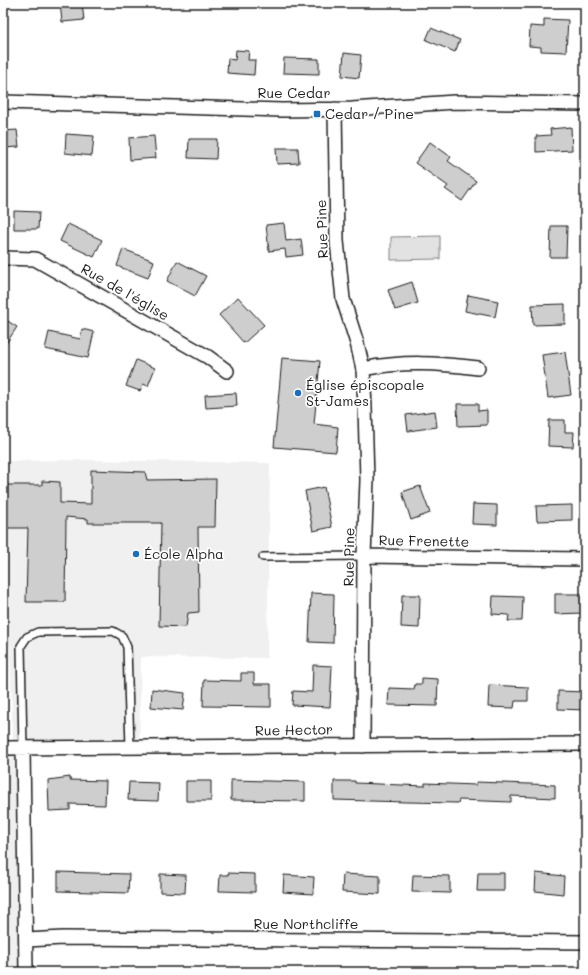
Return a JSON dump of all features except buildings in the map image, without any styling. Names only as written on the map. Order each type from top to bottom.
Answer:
[{"type":"street","name":"Rue Cedar","points":[[3,102],[282,110],[336,109],[455,102],[585,104]]},
{"type":"street","name":"Rue Pine","points":[[336,109],[337,240],[343,300],[357,343],[362,369],[367,480],[364,556],[363,746]]},
{"type":"street","name":"Rue de l'église","points":[[3,258],[35,259],[208,357],[227,371]]},
{"type":"street","points":[[362,369],[405,363],[478,368]]},
{"type":"street","points":[[585,547],[585,559]]},
{"type":"street","name":"Rue Frenette","points":[[364,556],[585,559]]},
{"type":"street","name":"Rue Hector","points":[[3,748],[585,744]]},
{"type":"street","points":[[23,749],[27,940],[26,972]]},
{"type":"street","name":"Rue Northcliffe","points":[[27,940],[71,938],[585,942]]},
{"type":"lane","name":"Rue Frenette","points":[[263,557],[364,556]]},
{"type":"lane","points":[[23,749],[21,646],[27,637],[38,632],[113,631],[122,636],[127,647],[130,748]]},
{"type":"shaded area","points":[[440,236],[440,259],[391,260],[391,237]]},
{"type":"shaded area","name":"École Alpha","points":[[84,460],[270,463],[267,658],[141,657],[139,750],[23,749],[21,972],[3,972],[3,748],[13,748],[10,645],[3,645],[3,461]]},
{"type":"place","name":"Cedar / Pine","points":[[317,114]]},
{"type":"place","name":"Église épiscopale St-James","points":[[298,393]]},
{"type":"place","name":"École Alpha","points":[[136,554]]}]
